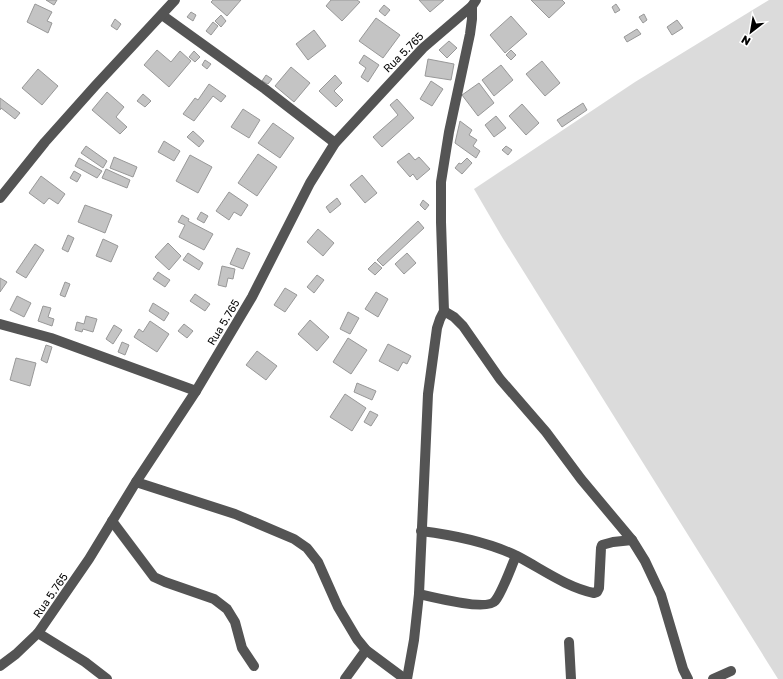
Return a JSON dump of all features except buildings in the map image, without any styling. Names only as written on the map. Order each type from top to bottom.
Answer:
[{"type":"street","points":[[0,198],[55,131],[175,0]]},
{"type":"street","points":[[136,482],[235,514],[294,539],[307,548],[318,562],[346,622],[357,639],[366,650],[406,679],[414,640],[419,594],[428,394],[437,328],[444,311],[441,222],[442,182],[449,132],[470,34],[474,3]]},
{"type":"street","name":"Rua 5.765","points":[[0,666],[16,654],[38,633],[89,559],[136,482],[196,391],[252,297],[310,182],[335,144],[423,48],[474,3]]},
{"type":"street","points":[[162,15],[265,90],[335,144]]},
{"type":"street","points":[[444,311],[454,317],[463,326],[500,379],[546,432],[581,479],[632,540],[645,562],[661,596],[683,669],[688,679]]},
{"type":"street","points":[[0,324],[51,338],[196,391]]},
{"type":"street","points":[[112,521],[154,576],[164,582],[214,599],[227,609],[235,622],[242,648],[254,666]]},
{"type":"street","points":[[422,531],[483,543],[516,556],[540,570],[594,593],[597,592],[599,588],[602,545],[632,540]]},
{"type":"street","points":[[419,594],[464,603],[489,605],[496,600],[516,556]]},
{"type":"street","points":[[38,633],[85,662],[108,679]]},
{"type":"street","points":[[569,642],[571,679]]},
{"type":"street","points":[[345,679],[366,650]]},
{"type":"street","points":[[713,679],[731,671]]},
{"type":"shaded area","points":[[769,0],[783,0],[783,679],[778,679],[502,237],[474,189],[635,82]]}]
